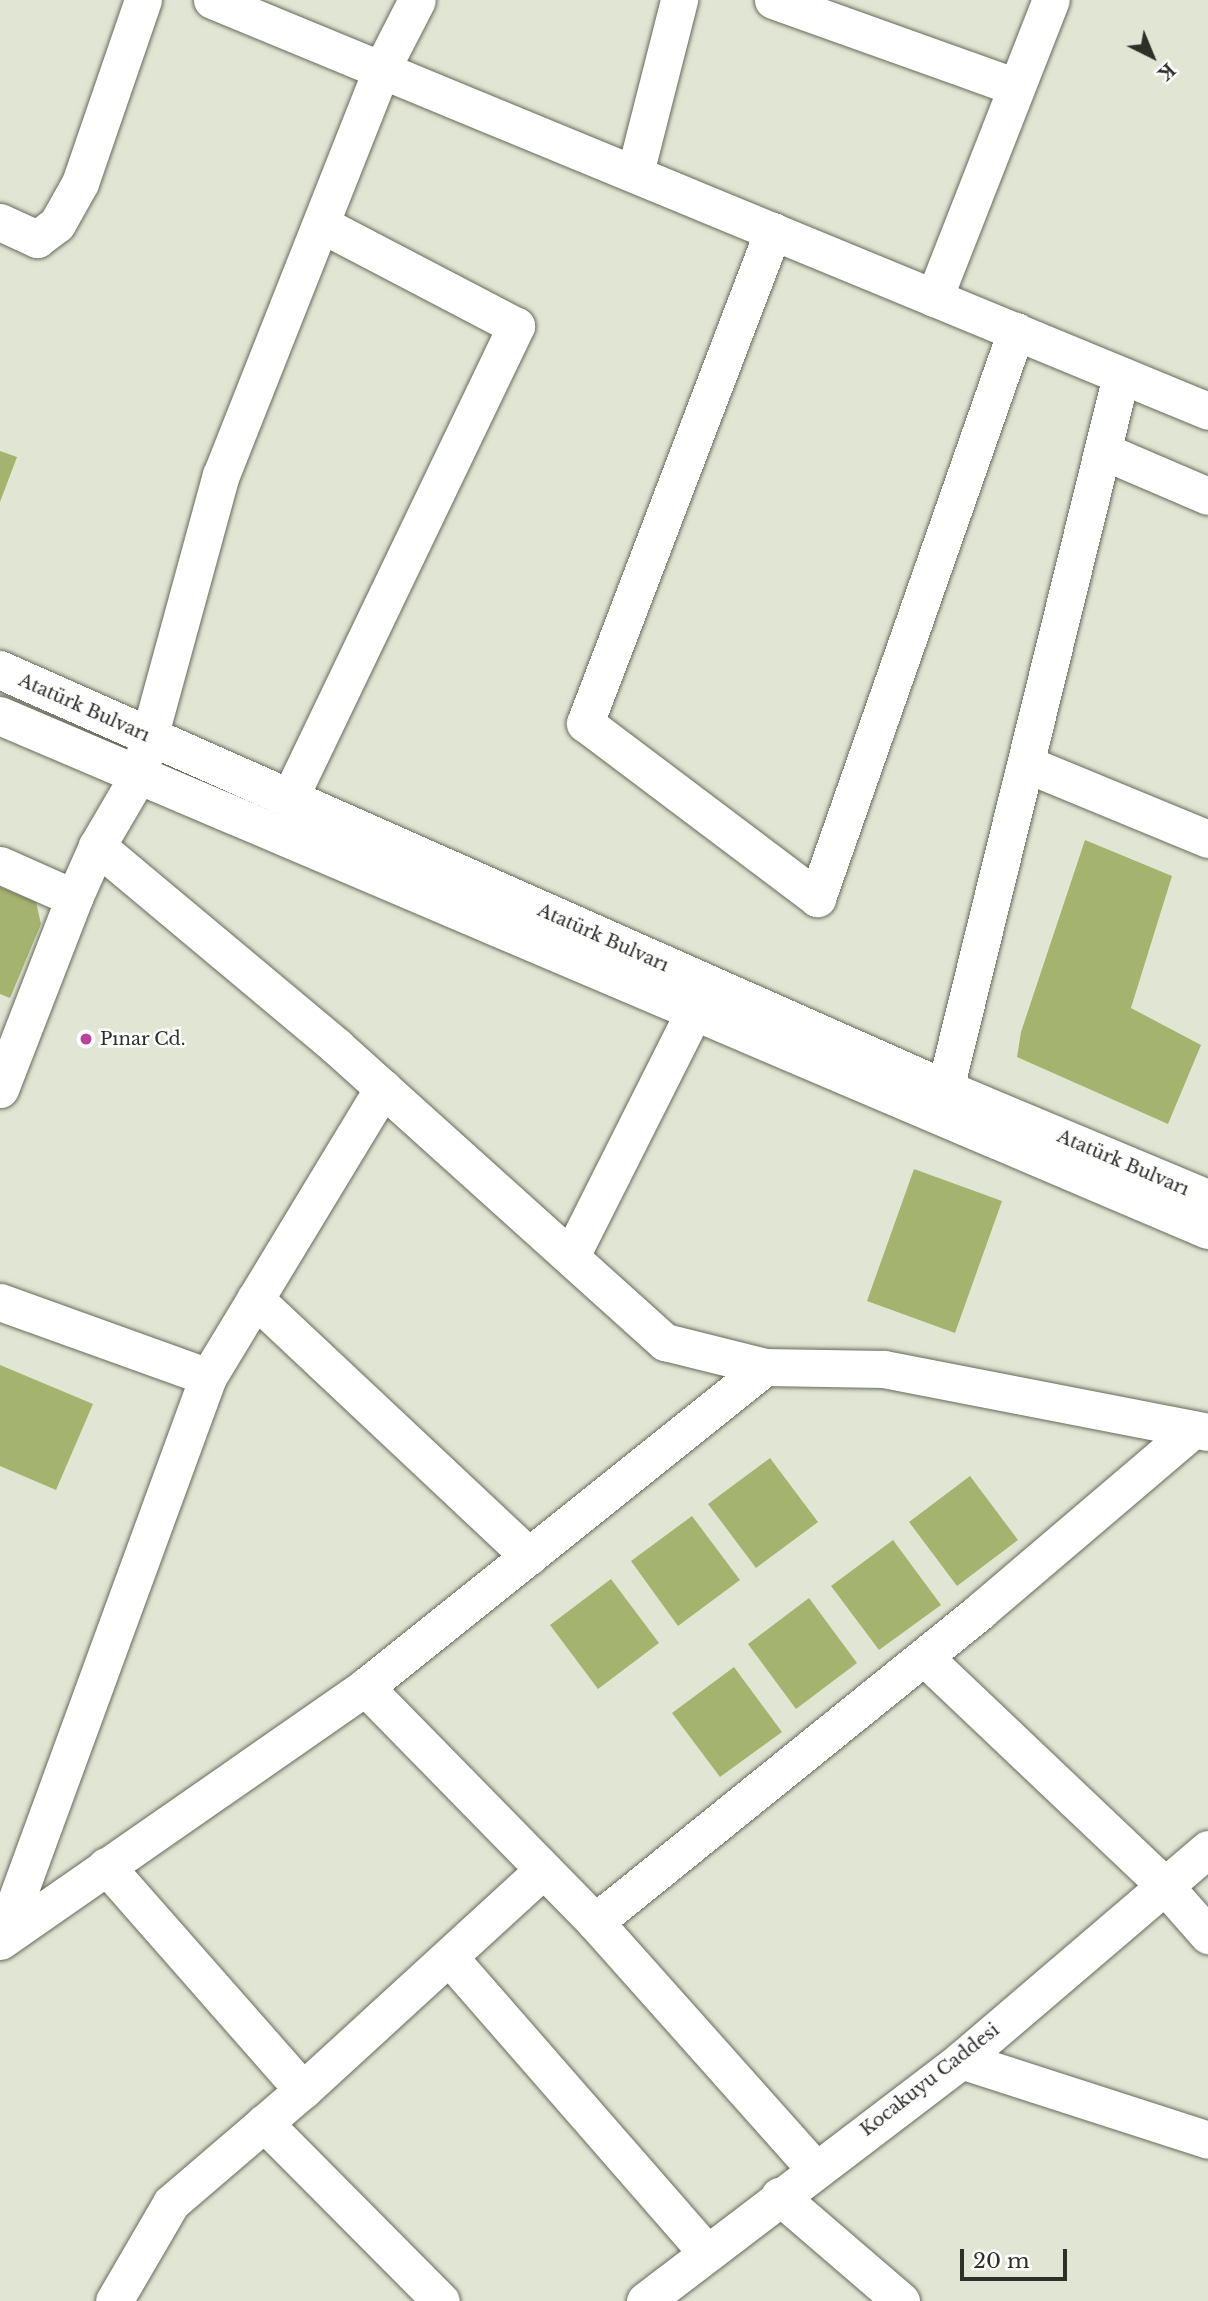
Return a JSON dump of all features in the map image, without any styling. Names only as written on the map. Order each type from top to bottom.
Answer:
[{"type":"main road","name":"Atatürk Bulvarı","points":[[0,670],[945,1089],[1208,1199]]},
{"type":"main road","name":"Atatürk Bulvarı","points":[[0,716],[1208,1230]]},
{"type":"street","points":[[0,222],[37,239],[57,224],[80,183],[143,0]]},
{"type":"street","points":[[212,0],[1208,411]]},
{"type":"street","points":[[0,1089],[74,898],[97,846],[139,774],[146,736],[221,475],[382,68],[417,0]]},
{"type":"street","points":[[635,173],[679,0]]},
{"type":"street","points":[[773,0],[1016,87]]},
{"type":"street","points":[[934,298],[1051,0]]},
{"type":"street","points":[[289,799],[516,326],[321,224]]},
{"type":"street","points":[[774,231],[584,723],[817,898],[1016,331]]},
{"type":"street","points":[[945,1089],[1121,375]]},
{"type":"street","points":[[1103,451],[1208,496]]},
{"type":"street","points":[[1026,764],[1208,839]]},
{"type":"street","points":[[97,846],[383,1088],[666,1342],[765,1367],[884,1369],[1200,1431]]},
{"type":"street","points":[[0,865],[74,898]]},
{"type":"street","points":[[571,1256],[694,1011]]},
{"type":"street","points":[[1,1940],[208,1377],[383,1088]]},
{"type":"street","points":[[255,1299],[529,1556]]},
{"type":"street","points":[[0,1302],[208,1377]]},
{"type":"street","points":[[1,1940],[106,1866],[185,1815],[365,1687],[765,1367]]},
{"type":"street","points":[[595,1922],[1200,1431]]},
{"type":"street","points":[[924,1657],[1164,1885],[1208,1935]]},
{"type":"street","points":[[365,1687],[542,1871],[595,1922],[816,2170]]},
{"type":"street","name":"Kocakuyu Caddesi","points":[[645,2301],[779,2196],[961,2060],[1208,1849]]},
{"type":"street","points":[[106,1866],[303,2090]]},
{"type":"street","points":[[114,2301],[171,2203],[303,2090],[542,1871]]},
{"type":"street","points":[[449,1956],[707,2253]]},
{"type":"street","points":[[961,2060],[1208,2140]]},
{"type":"street","points":[[264,2123],[440,2301]]},
{"type":"street","points":[[779,2196],[901,2301]]},
{"type":"building","points":[[0,451],[17,457],[0,502]]},
{"type":"building","points":[[1085,840],[1172,876],[1131,1008],[1201,1045],[1168,1124],[1017,1057],[1021,1032]]},
{"type":"building","points":[[0,887],[36,902],[41,924],[10,998],[0,994]]},
{"type":"building","points":[[914,1169],[1002,1201],[955,1333],[867,1301]]},
{"type":"building","points":[[0,1365],[93,1404],[56,1490],[0,1466]]},
{"type":"building","points":[[770,1458],[818,1522],[756,1568],[708,1504]]},
{"type":"building","points":[[970,1476],[1018,1540],[957,1586],[909,1522]]},
{"type":"building","points":[[692,1516],[740,1580],[678,1626],[631,1561]]},
{"type":"building","points":[[893,1540],[941,1605],[879,1650],[831,1586]]},
{"type":"building","points":[[611,1579],[659,1643],[598,1689],[550,1625]]},
{"type":"building","points":[[809,1598],[857,1663],[796,1709],[748,1644]]},
{"type":"building","points":[[734,1667],[782,1732],[720,1777],[672,1713]]},
{"type":"place","name":"Pınar Cd.","points":[[86,1039]]}]
